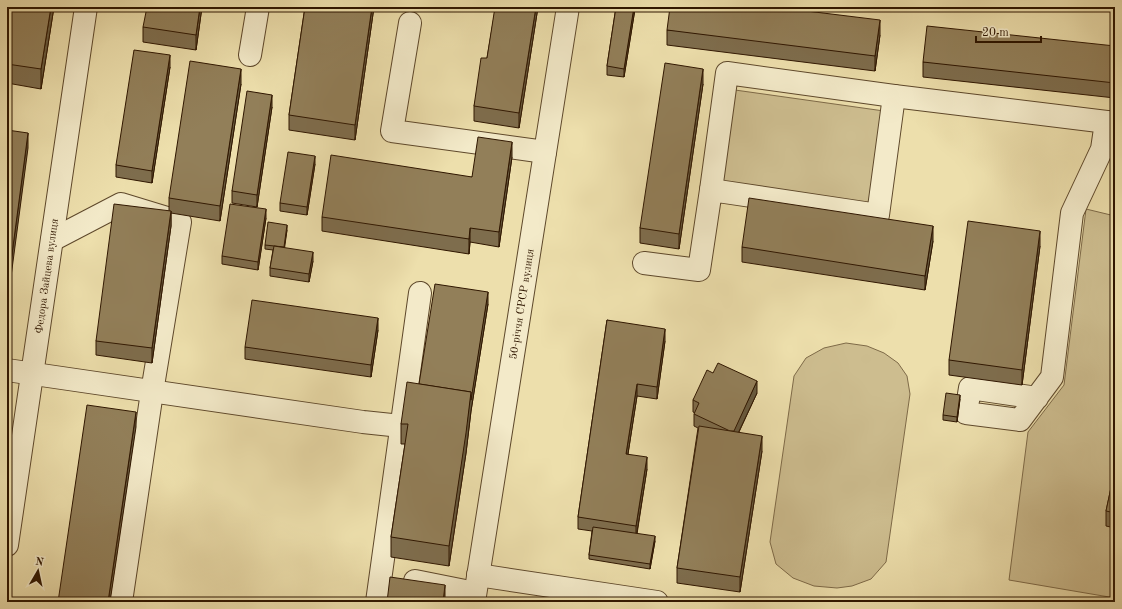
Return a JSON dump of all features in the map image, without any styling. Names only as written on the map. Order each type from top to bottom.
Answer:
[{"type":"street","name":"Федора Зайцева вулиця","points":[[7,545],[86,7]]},
{"type":"street","points":[[250,54],[258,7]]},
{"type":"street","name":"50-річчя СРСР вулиця","points":[[476,590],[568,7]]},
{"type":"street","points":[[410,23],[392,131],[545,152]]},
{"type":"street","points":[[644,263],[699,270],[727,72],[894,96],[1111,123],[1102,149],[1072,213],[1052,377],[1037,398]]},
{"type":"street","points":[[711,190],[878,215],[894,96]]},
{"type":"street","points":[[52,240],[121,204],[180,222],[152,392],[121,602]]},
{"type":"street","points":[[377,602],[420,293]]},
{"type":"street","points":[[7,370],[363,422],[401,426]]},
{"type":"street","points":[[381,575],[476,590],[657,602]]},
{"type":"shaded area","points":[[735,90],[884,111],[870,206],[721,185]]},
{"type":"shaded area","points":[[1086,209],[1115,216],[1115,598],[1009,580],[1028,432],[1064,385]]},
{"type":"shaded area","points":[[846,343],[867,346],[884,353],[898,363],[907,376],[910,394],[886,562],[871,579],[852,586],[837,588],[814,586],[793,578],[776,564],[770,542],[794,376],[806,358],[824,348]]},
{"type":"building","points":[[7,7],[51,7],[41,69],[7,64]]},
{"type":"building","points":[[147,7],[200,7],[196,35],[143,27]]},
{"type":"building","points":[[305,7],[372,7],[355,125],[289,115]]},
{"type":"building","points":[[495,7],[536,7],[519,113],[474,106],[481,58],[487,58]]},
{"type":"building","points":[[616,7],[634,7],[624,69],[607,66]]},
{"type":"building","points":[[670,7],[774,7],[880,20],[875,56],[667,30]]},
{"type":"building","points":[[927,26],[1115,46],[1115,83],[923,62]]},
{"type":"building","points":[[134,50],[170,55],[152,171],[116,165]]},
{"type":"building","points":[[190,61],[241,69],[220,206],[169,198]]},
{"type":"building","points":[[665,63],[703,69],[679,234],[640,228]]},
{"type":"building","points":[[247,91],[272,95],[257,195],[232,191]]},
{"type":"building","points":[[7,130],[28,133],[7,292]]},
{"type":"building","points":[[478,137],[512,142],[499,232],[470,228],[469,239],[322,217],[331,155],[472,177]]},
{"type":"building","points":[[288,152],[315,156],[307,207],[280,203]]},
{"type":"building","points":[[749,198],[933,226],[925,276],[742,247]]},
{"type":"building","points":[[114,204],[171,211],[152,348],[96,341]]},
{"type":"building","points":[[230,204],[266,209],[258,262],[222,256]]},
{"type":"building","points":[[968,221],[1040,231],[1022,370],[949,360]]},
{"type":"building","points":[[268,222],[287,225],[284,247],[265,245]]},
{"type":"building","points":[[274,246],[313,252],[309,274],[270,268]]},
{"type":"building","points":[[435,284],[488,292],[471,400],[471,392],[419,384]]},
{"type":"building","points":[[252,300],[378,318],[371,365],[245,347]]},
{"type":"building","points":[[607,320],[665,329],[657,387],[637,384],[626,454],[647,457],[636,526],[578,517]]},
{"type":"building","points":[[718,363],[757,381],[734,431],[730,431],[694,414],[699,403],[693,400],[707,370],[713,373]]},
{"type":"building","points":[[407,382],[471,392],[449,546],[391,537],[408,424],[401,424]]},
{"type":"building","points":[[946,393],[960,395],[957,417],[943,415]]},
{"type":"building","points":[[87,405],[136,412],[108,602],[58,602]]},
{"type":"building","points":[[699,426],[762,436],[740,577],[677,568]]},
{"type":"building","points":[[1115,469],[1115,513],[1106,511]]},
{"type":"building","points":[[593,527],[655,536],[650,564],[589,555]]},
{"type":"building","points":[[390,577],[445,585],[443,602],[387,602]]},
{"type":"building","points":[[583,599],[604,602],[582,602]]}]
